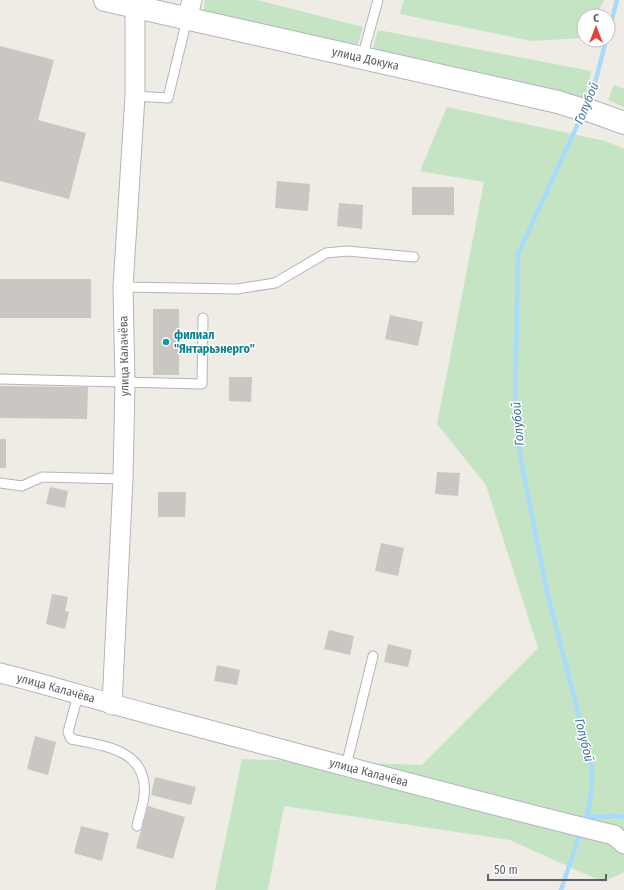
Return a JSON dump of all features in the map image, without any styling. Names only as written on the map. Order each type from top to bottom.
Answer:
[{"type":"street","name":"улица Докука","points":[[105,0],[135,7],[189,9],[362,59],[558,102],[624,123]]},
{"type":"street","name":"улица Калачёва","points":[[112,705],[123,480],[126,382],[123,287],[135,96],[135,7]]},
{"type":"street","name":"улица Калачёва","points":[[0,673],[31,680],[112,705],[614,835],[624,844]]},
{"type":"lane","points":[[362,59],[378,0]]},
{"type":"lane","points":[[135,96],[168,98],[189,9]]},
{"type":"lane","points":[[123,287],[237,289],[275,283],[326,253],[347,251],[414,257]]},
{"type":"lane","points":[[0,379],[202,384],[203,318]]},
{"type":"lane","points":[[0,483],[22,486],[42,477],[123,480]]},
{"type":"lane","points":[[346,766],[373,656]]},
{"type":"lane","points":[[78,695],[68,732],[71,739],[101,745],[125,753],[138,764],[144,780],[144,796],[137,826]]},
{"type":"green space","points":[[205,0],[257,0],[363,27],[357,47],[203,11]]},
{"type":"green space","points":[[404,0],[604,0],[600,8],[576,8],[576,38],[532,41],[400,14]]},
{"type":"green space","points":[[378,30],[591,71],[585,99],[372,51]]},
{"type":"green space","points":[[614,85],[624,89],[624,107],[608,100]]},
{"type":"green space","points":[[447,107],[605,141],[624,149],[624,872],[603,882],[510,840],[284,806],[268,890],[215,890],[242,759],[422,765],[538,648],[486,485],[437,424],[484,182],[420,171]]},
{"type":"building","points":[[0,46],[54,60],[38,120],[86,133],[69,199],[0,181]]},
{"type":"building","points":[[277,181],[310,184],[308,211],[275,208]]},
{"type":"building","points":[[412,187],[454,187],[454,215],[412,215]]},
{"type":"building","points":[[339,203],[363,205],[362,229],[337,226]]},
{"type":"building","points":[[0,279],[91,279],[91,318],[0,318]]},
{"type":"building","name":"филиал \"Янтарьэнерго\"","points":[[153,309],[179,309],[179,375],[153,375]]},
{"type":"building","points":[[390,315],[423,322],[418,346],[385,339]]},
{"type":"building","points":[[229,377],[252,377],[251,402],[229,401]]},
{"type":"building","points":[[0,386],[88,387],[87,419],[0,418]]},
{"type":"building","points":[[0,439],[6,439],[6,468],[0,468]]},
{"type":"building","points":[[437,472],[460,473],[458,496],[435,494]]},
{"type":"building","points":[[50,487],[68,491],[65,508],[46,504]]},
{"type":"building","points":[[158,492],[186,492],[185,517],[158,517]]},
{"type":"building","points":[[381,543],[404,548],[398,576],[375,571]]},
{"type":"building","points":[[52,594],[68,597],[65,611],[69,612],[65,629],[46,624]]},
{"type":"building","points":[[329,630],[354,636],[350,655],[324,649]]},
{"type":"building","points":[[388,644],[412,650],[408,667],[384,662]]},
{"type":"building","points":[[217,665],[240,670],[237,685],[214,681]]},
{"type":"building","points":[[35,736],[56,742],[48,775],[27,769]]},
{"type":"building","points":[[155,777],[196,787],[191,805],[151,795]]},
{"type":"building","points":[[148,806],[185,817],[173,859],[136,848]]},
{"type":"building","points":[[81,826],[109,833],[102,861],[74,853]]},
{"type":"waterway","name":"Голубой","points":[[615,8],[617,0]]},
{"type":"waterway","name":"Голубой","points":[[586,105],[593,91],[604,48]]},
{"type":"waterway","name":"Голубой","points":[[582,115],[518,254],[515,407],[520,455],[547,592],[591,762],[591,793],[584,824]]},
{"type":"waterway","name":"Голубой","points":[[587,817],[624,817]]},
{"type":"waterway","name":"Голубой","points":[[561,890],[581,831]]},
{"type":"place","name":"филиал \"Янтарьэнерго\"","points":[[166,342]]}]
